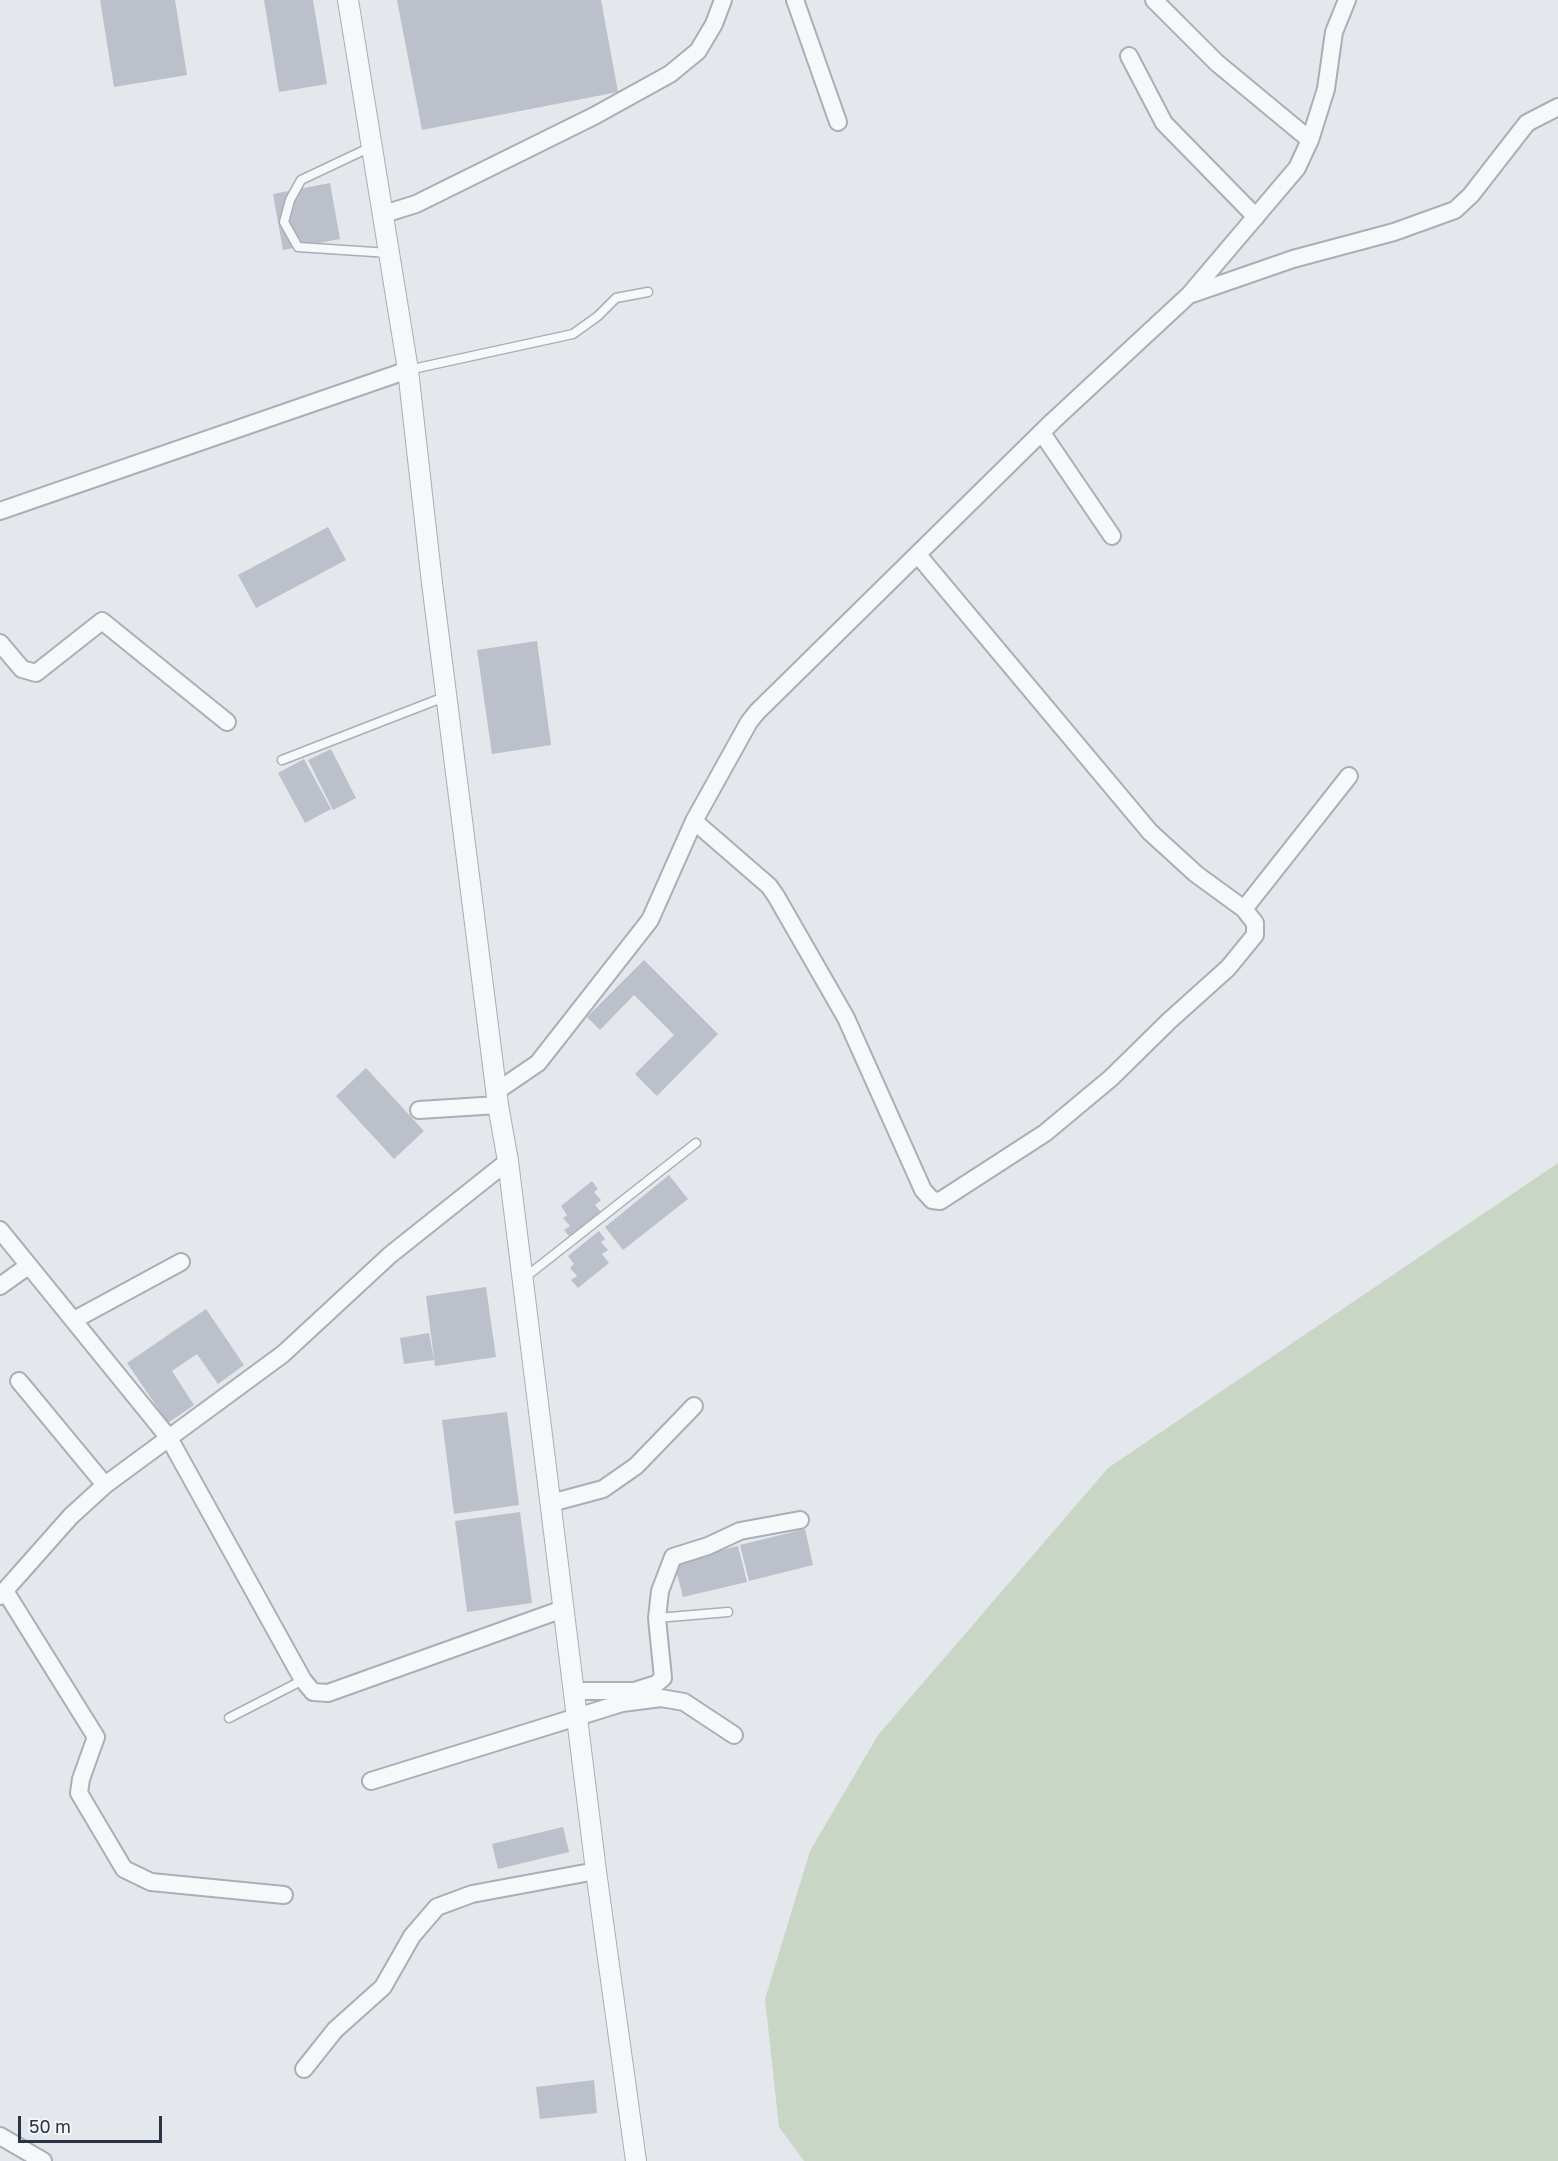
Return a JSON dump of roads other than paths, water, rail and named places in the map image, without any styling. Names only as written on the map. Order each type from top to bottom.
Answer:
[{"type":"street","points":[[348,0],[408,370],[498,1098],[575,1690],[576,1715],[636,2161]]},
{"type":"street","points":[[384,214],[426,199],[594,116],[670,74],[698,51],[714,24],[723,0]]},
{"type":"street","points":[[795,0],[838,122]]},
{"type":"street","points":[[1154,0],[1217,63],[1310,140]]},
{"type":"street","points":[[419,1110],[498,1098],[538,1063],[650,920],[694,821],[749,722],[1042,433],[1190,294],[1297,168],[1310,140],[1326,89],[1334,32],[1347,0]]},
{"type":"street","points":[[1129,56],[1164,123],[1256,217]]},
{"type":"street","points":[[1190,294],[1293,259],[1394,232],[1455,210],[1471,195],[1527,123],[1558,107]]},
{"type":"street","points":[[0,511],[408,370]]},
{"type":"street","points":[[1042,433],[1112,536]]},
{"type":"street","points":[[694,821],[769,886],[776,896],[846,1018],[923,1190],[932,1200],[940,1201],[1045,1132],[1111,1078],[1228,968],[1255,935],[1255,923],[1244,909],[1196,874],[1150,832],[918,555]]},
{"type":"street","points":[[0,643],[22,669],[36,673],[102,621],[227,722]]},
{"type":"street","points":[[1244,909],[1349,776]]},
{"type":"street","points":[[285,1895],[151,1882],[124,1869],[79,1793],[81,1779],[96,1737],[2,1594],[71,1516],[105,1485],[283,1354],[390,1255],[508,1161]]},
{"type":"street","points":[[0,1230],[169,1438],[303,1680],[314,1692],[328,1693],[563,1609]]},
{"type":"street","points":[[74,1320],[181,1262]]},
{"type":"street","points":[[0,1286],[28,1266]]},
{"type":"street","points":[[19,1382],[105,1485]]},
{"type":"street","points":[[551,1503],[603,1489],[636,1466],[694,1406]]},
{"type":"street","points":[[575,1690],[634,1690],[656,1684],[663,1678],[657,1618],[660,1592],[673,1557],[708,1546],[740,1531],[800,1520]]},
{"type":"street","points":[[371,1781],[576,1715],[622,1703],[661,1698],[684,1702],[734,1735]]},
{"type":"street","points":[[304,2069],[335,2030],[383,1988],[412,1936],[437,1907],[472,1894],[596,1870]]},
{"type":"street","points":[[0,2136],[43,2161]]},
{"type":"lane","points":[[373,146],[301,180],[290,200],[284,222],[298,247],[390,253]]},
{"type":"lane","points":[[408,370],[573,334],[598,316],[616,298],[648,292]]},
{"type":"lane","points":[[282,760],[448,696]]},
{"type":"lane","points":[[523,1279],[696,1143]]},
{"type":"lane","points":[[657,1618],[728,1612]]},
{"type":"lane","points":[[229,1718],[303,1680]]}]
